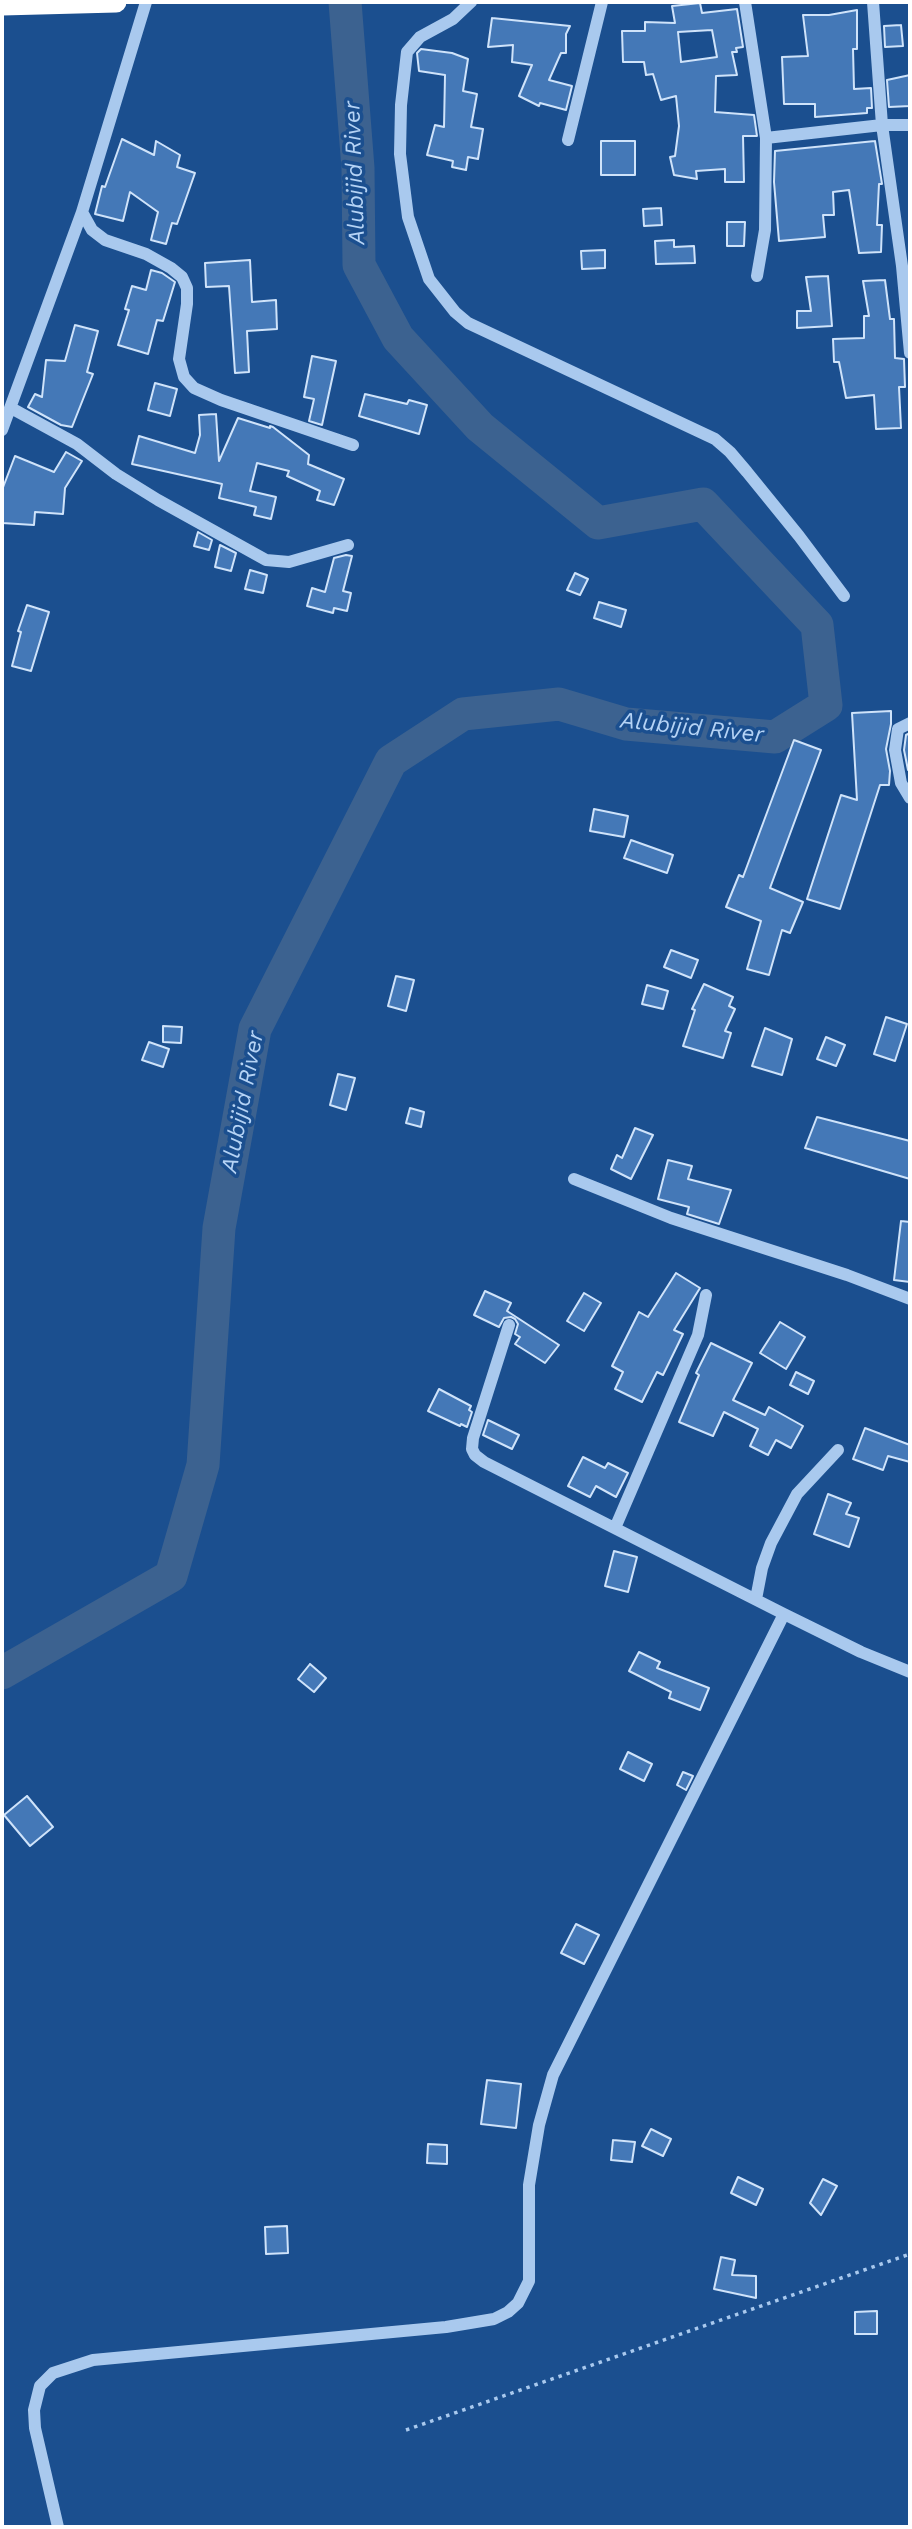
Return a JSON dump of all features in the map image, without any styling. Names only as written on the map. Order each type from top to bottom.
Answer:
[{"type":"highway","points":[[2,5],[116,2]]},
{"type":"street","points":[[2,430],[82,212],[146,2]]},
{"type":"street","points":[[471,2],[453,19],[420,37],[407,52],[401,105],[400,155],[408,217],[429,279],[455,312],[468,323],[715,439],[730,452],[764,493],[844,596]]},
{"type":"street","points":[[568,140],[602,2]]},
{"type":"street","points":[[745,2],[766,138],[765,230],[757,276]]},
{"type":"street","points":[[873,2],[882,125],[906,266],[910,353]]},
{"type":"street","points":[[766,138],[882,125],[910,125]]},
{"type":"street","points":[[82,212],[92,230],[105,240],[146,254],[182,277],[187,288],[187,304],[179,359],[184,377],[194,388],[220,400],[353,445]]},
{"type":"street","points":[[11,408],[77,444],[148,494],[266,560],[289,562],[348,545]]},
{"type":"street","points":[[910,723],[898,729],[895,750],[901,783],[910,798]]},
{"type":"street","points":[[574,1179],[671,1218],[848,1275],[910,1298]]},
{"type":"street","points":[[615,1528],[694,1346],[706,1295]]},
{"type":"street","points":[[509,1325],[473,1438],[472,1449],[475,1455],[484,1462],[784,1614],[861,1652],[910,1672]]},
{"type":"street","points":[[756,1600],[762,1568],[771,1543],[797,1494],[838,1450]]},
{"type":"street","points":[[58,2527],[34,2428],[34,2410],[40,2386],[52,2373],[93,2360],[446,2327],[494,2319],[518,2303],[529,2281],[529,2185],[539,2125],[553,2076],[784,1614]]},
{"type":"path","points":[[406,2430],[910,2254]]},
{"type":"building","points":[[700,3],[702,13],[737,9],[743,47],[732,52],[737,75],[716,76],[715,112],[754,115],[757,136],[743,136],[744,182],[725,182],[725,169],[696,171],[697,179],[674,175],[670,157],[675,156],[679,126],[676,96],[661,100],[653,74],[646,75],[644,62],[623,62],[622,31],[645,31],[645,22],[675,23],[672,6]],"holes":[[[712,30],[717,57],[681,62],[678,32]]]},
{"type":"building","points":[[857,10],[857,49],[853,49],[854,89],[871,88],[872,108],[867,108],[867,113],[815,117],[815,104],[784,104],[782,57],[808,56],[803,15],[829,15]]},
{"type":"building","points":[[492,18],[570,26],[566,34],[566,53],[561,53],[549,80],[572,86],[566,110],[540,103],[539,106],[519,96],[532,65],[512,62],[513,45],[488,47]]},
{"type":"building","points":[[901,25],[903,46],[885,47],[884,26]]},
{"type":"building","points":[[421,49],[452,53],[468,59],[463,91],[477,94],[471,127],[483,129],[478,159],[468,157],[466,170],[452,167],[453,161],[427,155],[435,125],[444,127],[445,75],[419,71],[417,53]]},
{"type":"building","points":[[910,75],[910,106],[889,107],[887,80]]},
{"type":"building","points":[[122,139],[154,155],[156,141],[180,155],[177,167],[195,173],[177,224],[172,223],[166,244],[151,240],[158,212],[130,192],[123,221],[95,214],[102,186],[105,187]]},
{"type":"building","points":[[601,141],[635,141],[635,175],[601,175]]},
{"type":"building","points":[[875,141],[882,184],[879,184],[877,225],[882,225],[881,252],[859,253],[849,190],[833,192],[834,215],[823,215],[825,237],[779,241],[774,182],[775,151]]},
{"type":"building","points":[[661,208],[662,225],[644,226],[643,209]]},
{"type":"building","points":[[727,222],[745,222],[744,246],[727,246]]},
{"type":"building","points":[[674,240],[674,247],[694,246],[695,263],[656,264],[655,241]]},
{"type":"building","points":[[605,250],[605,268],[582,269],[581,251]]},
{"type":"building","points":[[250,260],[252,302],[276,300],[277,329],[247,331],[249,372],[235,373],[229,286],[206,287],[205,263]]},
{"type":"building","points":[[151,270],[162,273],[175,282],[163,321],[157,320],[148,354],[118,345],[129,310],[125,309],[132,286],[146,290]]},
{"type":"building","points":[[828,276],[832,326],[797,328],[797,311],[811,311],[806,277]]},
{"type":"building","points":[[885,280],[890,319],[894,319],[895,358],[904,359],[905,387],[899,387],[901,428],[876,429],[874,395],[846,398],[839,362],[834,362],[833,339],[864,338],[864,316],[869,316],[863,281]]},
{"type":"building","points":[[75,325],[98,331],[87,372],[93,374],[72,427],[61,425],[28,407],[35,394],[42,397],[46,360],[65,361]]},
{"type":"building","points":[[312,356],[336,361],[322,425],[309,421],[314,399],[304,397]]},
{"type":"building","points":[[155,383],[177,389],[170,416],[148,410]]},
{"type":"building","points":[[365,394],[407,404],[409,400],[427,405],[419,434],[359,416]]},
{"type":"building","points":[[216,414],[219,461],[238,418],[273,427],[309,455],[308,464],[344,479],[334,505],[317,500],[320,491],[287,476],[289,471],[257,463],[250,491],[276,497],[271,519],[254,515],[256,507],[219,498],[222,484],[132,464],[139,436],[195,453],[200,435],[199,415]]},
{"type":"building","points":[[66,452],[82,461],[65,488],[63,514],[35,512],[34,525],[2,523],[2,490],[15,456],[54,472]]},
{"type":"building","points":[[198,532],[212,540],[209,550],[194,546]]},
{"type":"building","points":[[220,545],[236,553],[231,571],[215,567]]},
{"type":"building","points":[[352,556],[343,591],[351,593],[347,611],[334,608],[333,613],[307,606],[312,588],[325,592],[334,558]]},
{"type":"building","points":[[250,570],[267,575],[263,593],[245,589]]},
{"type":"building","points":[[575,573],[588,579],[580,595],[567,590]]},
{"type":"building","points":[[599,602],[626,610],[621,627],[594,618]]},
{"type":"building","points":[[27,605],[49,612],[31,671],[12,666],[21,632],[18,631]]},
{"type":"building","points":[[891,711],[886,749],[890,771],[889,785],[880,785],[840,909],[807,899],[841,795],[857,800],[852,713]]},
{"type":"building","points":[[910,733],[908,770],[904,750],[906,735]]},
{"type":"building","points":[[794,740],[821,750],[770,888],[803,902],[790,933],[782,930],[769,975],[747,969],[761,921],[726,907],[739,875],[743,877]]},
{"type":"building","points":[[594,809],[628,816],[624,837],[590,831]]},
{"type":"building","points":[[631,840],[673,855],[667,873],[624,858]]},
{"type":"building","points":[[671,950],[698,960],[691,978],[664,967]]},
{"type":"building","points":[[396,976],[414,980],[406,1011],[388,1006]]},
{"type":"building","points":[[704,984],[733,997],[729,1006],[735,1009],[725,1031],[731,1033],[723,1058],[683,1046],[695,1010],[692,1009]]},
{"type":"building","points":[[647,985],[668,991],[663,1009],[642,1004]]},
{"type":"building","points":[[886,1017],[907,1024],[895,1061],[874,1054]]},
{"type":"building","points":[[163,1026],[182,1027],[181,1043],[163,1042]]},
{"type":"building","points":[[765,1028],[792,1039],[782,1075],[752,1066]]},
{"type":"building","points":[[826,1037],[845,1045],[836,1066],[817,1059]]},
{"type":"building","points":[[149,1042],[169,1049],[163,1067],[142,1060]]},
{"type":"building","points":[[338,1074],[355,1078],[346,1110],[330,1105]]},
{"type":"building","points":[[410,1108],[424,1112],[421,1127],[406,1123]]},
{"type":"building","points":[[817,1117],[910,1141],[910,1179],[805,1148]]},
{"type":"building","points":[[635,1128],[653,1135],[631,1179],[611,1169],[617,1155],[622,1158]]},
{"type":"building","points":[[668,1160],[692,1166],[688,1179],[731,1190],[719,1224],[687,1214],[689,1207],[658,1199]]},
{"type":"building","points":[[901,1221],[910,1222],[910,1282],[894,1280]]},
{"type":"building","points":[[676,1273],[700,1288],[674,1330],[683,1334],[663,1375],[657,1372],[642,1402],[615,1389],[623,1372],[612,1366],[639,1312],[648,1317]]},
{"type":"building","points":[[485,1291],[511,1303],[507,1311],[559,1345],[545,1363],[515,1344],[520,1337],[515,1334],[518,1324],[515,1319],[504,1318],[499,1327],[474,1315]]},
{"type":"building","points":[[584,1293],[601,1303],[584,1331],[567,1321]]},
{"type":"building","points":[[780,1322],[805,1337],[786,1369],[760,1353]]},
{"type":"building","points":[[711,1343],[752,1363],[733,1400],[765,1415],[769,1407],[803,1426],[791,1448],[776,1440],[768,1455],[750,1446],[758,1429],[724,1412],[713,1436],[679,1422],[699,1375],[696,1373]]},
{"type":"building","points":[[796,1372],[814,1381],[808,1394],[790,1385]]},
{"type":"building","points":[[439,1389],[471,1406],[469,1410],[472,1412],[467,1427],[428,1411]]},
{"type":"building","points":[[488,1420],[519,1435],[512,1449],[483,1435]]},
{"type":"building","points":[[865,1428],[910,1445],[910,1462],[888,1456],[883,1470],[853,1459]]},
{"type":"building","points":[[583,1457],[605,1468],[608,1463],[628,1473],[616,1497],[596,1486],[590,1497],[568,1486]]},
{"type":"building","points":[[828,1494],[851,1503],[846,1514],[859,1518],[849,1547],[814,1534]]},
{"type":"building","points":[[614,1551],[637,1557],[628,1592],[605,1586]]},
{"type":"building","points":[[639,1652],[660,1662],[657,1668],[709,1688],[700,1710],[669,1698],[671,1692],[629,1671]]},
{"type":"building","points":[[310,1664],[326,1678],[314,1692],[298,1679]]},
{"type":"building","points":[[628,1752],[652,1764],[644,1781],[620,1769]]},
{"type":"building","points":[[683,1772],[693,1776],[686,1790],[677,1785]]},
{"type":"building","points":[[27,1796],[53,1827],[30,1846],[4,1815]]},
{"type":"building","points":[[576,1924],[599,1935],[584,1964],[561,1953]]},
{"type":"building","points":[[487,2080],[521,2084],[516,2128],[481,2124]]},
{"type":"building","points":[[651,2129],[671,2139],[663,2156],[642,2146]]},
{"type":"building","points":[[613,2140],[635,2142],[632,2162],[611,2160]]},
{"type":"building","points":[[428,2144],[447,2145],[447,2164],[427,2163]]},
{"type":"building","points":[[738,2177],[763,2189],[756,2205],[731,2193]]},
{"type":"building","points":[[823,2179],[837,2186],[821,2215],[810,2203]]},
{"type":"building","points":[[287,2226],[288,2253],[266,2254],[265,2227]]},
{"type":"building","points":[[721,2257],[735,2260],[732,2275],[756,2276],[756,2298],[714,2289]]},
{"type":"building","points":[[877,2311],[877,2334],[855,2334],[855,2312]]},
{"type":"waterway","name":"Alubijid River","points":[[2,1673],[171,1576],[203,1465],[219,1228],[255,1029],[391,761],[463,714],[559,704],[626,724],[775,737],[826,705],[817,625],[703,504],[598,523],[480,427],[398,338],[359,265],[358,168],[345,2]]}]
